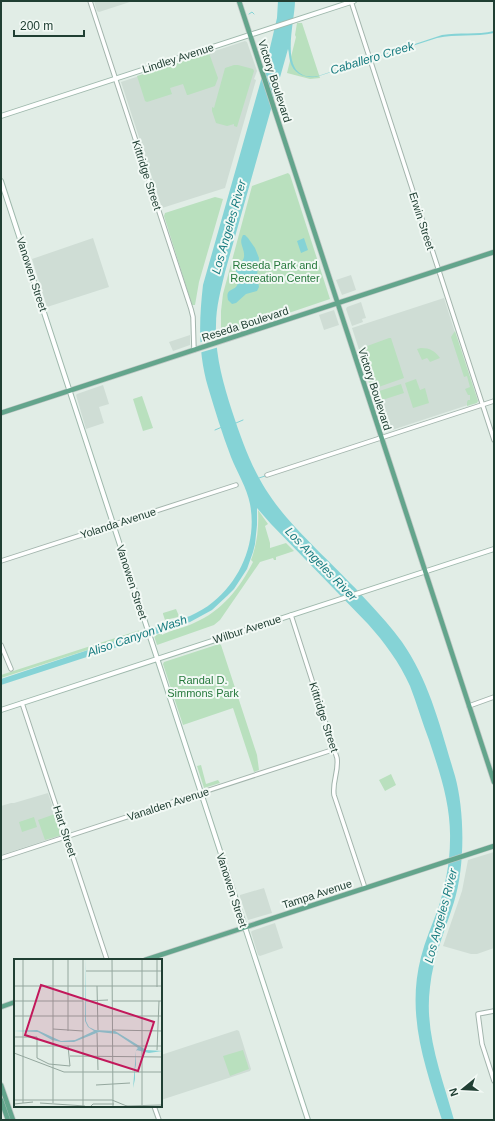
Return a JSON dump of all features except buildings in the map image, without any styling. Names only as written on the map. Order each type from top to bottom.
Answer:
[{"type":"main road","name":"Victory Boulevard","points":[[239,1],[494,782]]},
{"type":"main road","name":"Lindley Avenue","points":[[1,116],[352,1]]},
{"type":"main road","name":"Vanowen Street","points":[[1,181],[308,1120]]},
{"type":"main road","name":"Reseda Boulevard","points":[[1,413],[494,252]]},
{"type":"main road","name":"Wilbur Avenue","points":[[1,710],[494,549]]},
{"type":"main road","name":"Tampa Avenue","points":[[148,959],[494,846]]},
{"type":"main road","points":[[1,1007],[14,1002]]},
{"type":"main road","points":[[1,1085],[12,1120]]},
{"type":"main road","points":[[1,1100],[8,1120]]},
{"type":"street","name":"Kittridge Street","points":[[90,1],[192,313],[196,349]]},
{"type":"street","name":"Erwin Street","points":[[352,1],[494,440]]},
{"type":"street","points":[[268,475],[494,400]]},
{"type":"street","name":"Yolanda Avenue","points":[[1,561],[236,485]]},
{"type":"street","name":"Kittridge Street","points":[[291,615],[335,749],[338,763],[333,784],[334,795],[365,888]]},
{"type":"street","points":[[1,644],[12,669]]},
{"type":"street","points":[[469,706],[494,697]]},
{"type":"street","name":"Hart Street","points":[[22,703],[107,959]]},
{"type":"street","name":"Vanalden Avenue","points":[[1,858],[335,749]]},
{"type":"street","points":[[494,1010],[478,1014],[482,1044],[494,1081]]},
{"type":"street","points":[[154,1107],[159,1120]]},
{"type":"shaded area","points":[[94,1],[133,1],[99,12],[97,11]]},
{"type":"shaded area","points":[[245,41],[247,42],[257,71],[254,79],[256,80],[225,188],[162,208],[121,82]]},
{"type":"shaded area","points":[[93,238],[109,287],[47,307],[32,259]]},
{"type":"shaded area","points":[[351,275],[356,290],[342,295],[336,280]]},
{"type":"shaded area","points":[[444,298],[477,402],[386,432],[352,328]]},
{"type":"shaded area","points":[[361,302],[366,318],[362,319],[363,322],[352,326],[346,309],[347,307]]},
{"type":"shaded area","points":[[334,310],[339,325],[324,330],[319,315]]},
{"type":"shaded area","points":[[190,335],[190,345],[173,351],[169,342]]},
{"type":"shaded area","points":[[103,385],[109,404],[99,407],[104,423],[86,429],[76,395]]},
{"type":"shaded area","points":[[48,793],[62,835],[1,855],[1,806]]},
{"type":"shaded area","points":[[494,852],[494,948],[477,954],[471,954],[443,946],[462,891],[468,860]]},
{"type":"shaded area","points":[[264,888],[272,913],[248,920],[240,895]]},
{"type":"shaded area","points":[[275,923],[283,948],[260,956],[258,955],[251,932]]},
{"type":"shaded area","points":[[237,1030],[239,1031],[251,1069],[250,1071],[162,1100],[162,1055]]},
{"type":"green space","points":[[297,23],[302,23],[320,78],[310,79],[287,73],[296,37]]},
{"type":"green space","points":[[209,53],[218,78],[215,86],[187,95],[183,84],[170,88],[172,94],[147,102],[145,101],[137,76]]},
{"type":"green space","points":[[234,65],[253,69],[254,71],[237,127],[234,126],[234,124],[227,126],[216,123],[212,111],[225,68]]},
{"type":"green space","name":"Reseda Park and Recreation Center","points":[[288,173],[290,175],[330,299],[221,336],[223,294],[252,186]]},
{"type":"green space","name":"Reseda Park and Recreation Center","points":[[215,197],[223,199],[199,282],[195,305],[192,305],[164,216],[165,213]]},
{"type":"green space","points":[[455,331],[478,401],[477,403],[467,406],[468,400],[470,400],[470,395],[468,395],[465,389],[470,387],[467,376],[464,377],[451,337]]},
{"type":"green space","points":[[391,338],[404,378],[371,389],[359,349]]},
{"type":"green space","points":[[421,348],[432,350],[440,358],[430,362],[427,358],[422,360],[417,349]]},
{"type":"green space","points":[[416,379],[420,390],[425,388],[429,403],[413,408],[405,383]]},
{"type":"green space","points":[[401,384],[404,393],[376,402],[373,393]]},
{"type":"green space","points":[[142,396],[153,428],[143,431],[133,399]]},
{"type":"green space","points":[[258,510],[268,524],[265,526],[270,548],[286,543],[294,551],[276,557],[276,560],[273,558],[260,562],[220,620],[214,625],[157,645],[154,636],[161,633],[162,635],[190,625],[204,618],[222,605],[236,590],[253,562],[251,560],[257,536]]},
{"type":"green space","points":[[176,609],[179,616],[178,617],[165,620],[163,613]]},
{"type":"green space","points":[[140,630],[143,632],[1,678],[1,675]]},
{"type":"green space","name":"Randal D. Simmons Park","points":[[219,644],[221,645],[257,755],[259,770],[254,772],[233,708],[183,725],[163,664],[164,662]]},
{"type":"green space","points":[[201,765],[206,784],[218,780],[220,783],[204,788],[197,766]]},
{"type":"green space","points":[[391,774],[396,785],[385,791],[379,780]]},
{"type":"green space","points":[[55,814],[62,835],[45,840],[38,820]]},
{"type":"green space","points":[[34,817],[37,827],[22,832],[19,822]]},
{"type":"green space","points":[[243,1050],[249,1069],[230,1076],[223,1056]]},
{"type":"water","points":[[278,1],[295,1],[291,36],[292,61],[297,70],[305,76],[318,76],[442,35],[494,31],[494,33],[487,34],[437,38],[316,77],[304,76],[294,69],[288,49],[225,272],[216,318],[216,336],[220,369],[242,441],[260,480],[287,518],[357,590],[402,642],[420,673],[434,707],[445,741],[455,776],[461,806],[462,856],[458,888],[434,965],[429,1004],[435,1054],[454,1120],[442,1120],[424,1060],[417,1020],[417,978],[421,957],[441,901],[447,875],[450,840],[447,802],[429,740],[410,686],[391,653],[380,638],[257,508],[255,544],[247,569],[234,589],[212,610],[190,622],[145,638],[1,685],[1,679],[196,613],[205,608],[223,593],[232,582],[245,558],[251,531],[252,518],[250,504],[247,492],[231,457],[208,387],[202,362],[200,336],[201,311],[203,285],[269,52],[277,18]]},
{"type":"water","points":[[243,235],[248,238],[255,248],[259,258],[257,276],[259,287],[257,291],[246,294],[236,303],[232,304],[228,300],[227,296],[229,291],[237,286],[238,278],[236,271],[244,257],[244,251],[241,244]]},
{"type":"water","points":[[304,238],[308,250],[301,253],[297,241]]},
{"type":"pier","points":[[218,337],[219,347],[199,353],[198,343]]},
{"type":"waterway","points":[[249,14],[252,12],[254,14]]},
{"type":"waterway","points":[[236,423],[243,420]]},
{"type":"waterway","points":[[215,430],[222,427]]},
{"type":"waterway","points":[[259,478],[265,476]]},
{"type":"water label","name":"Caballero Creek","points":[[372,58]]},
{"type":"water label","name":"Los Angeles River","points":[[229,227]]},
{"type":"water label","name":"Los Angeles River","points":[[321,564]]},
{"type":"water label","name":"Aliso Canyon Wash","points":[[137,636]]},
{"type":"water label","name":"Los Angeles River","points":[[441,916]]}]
